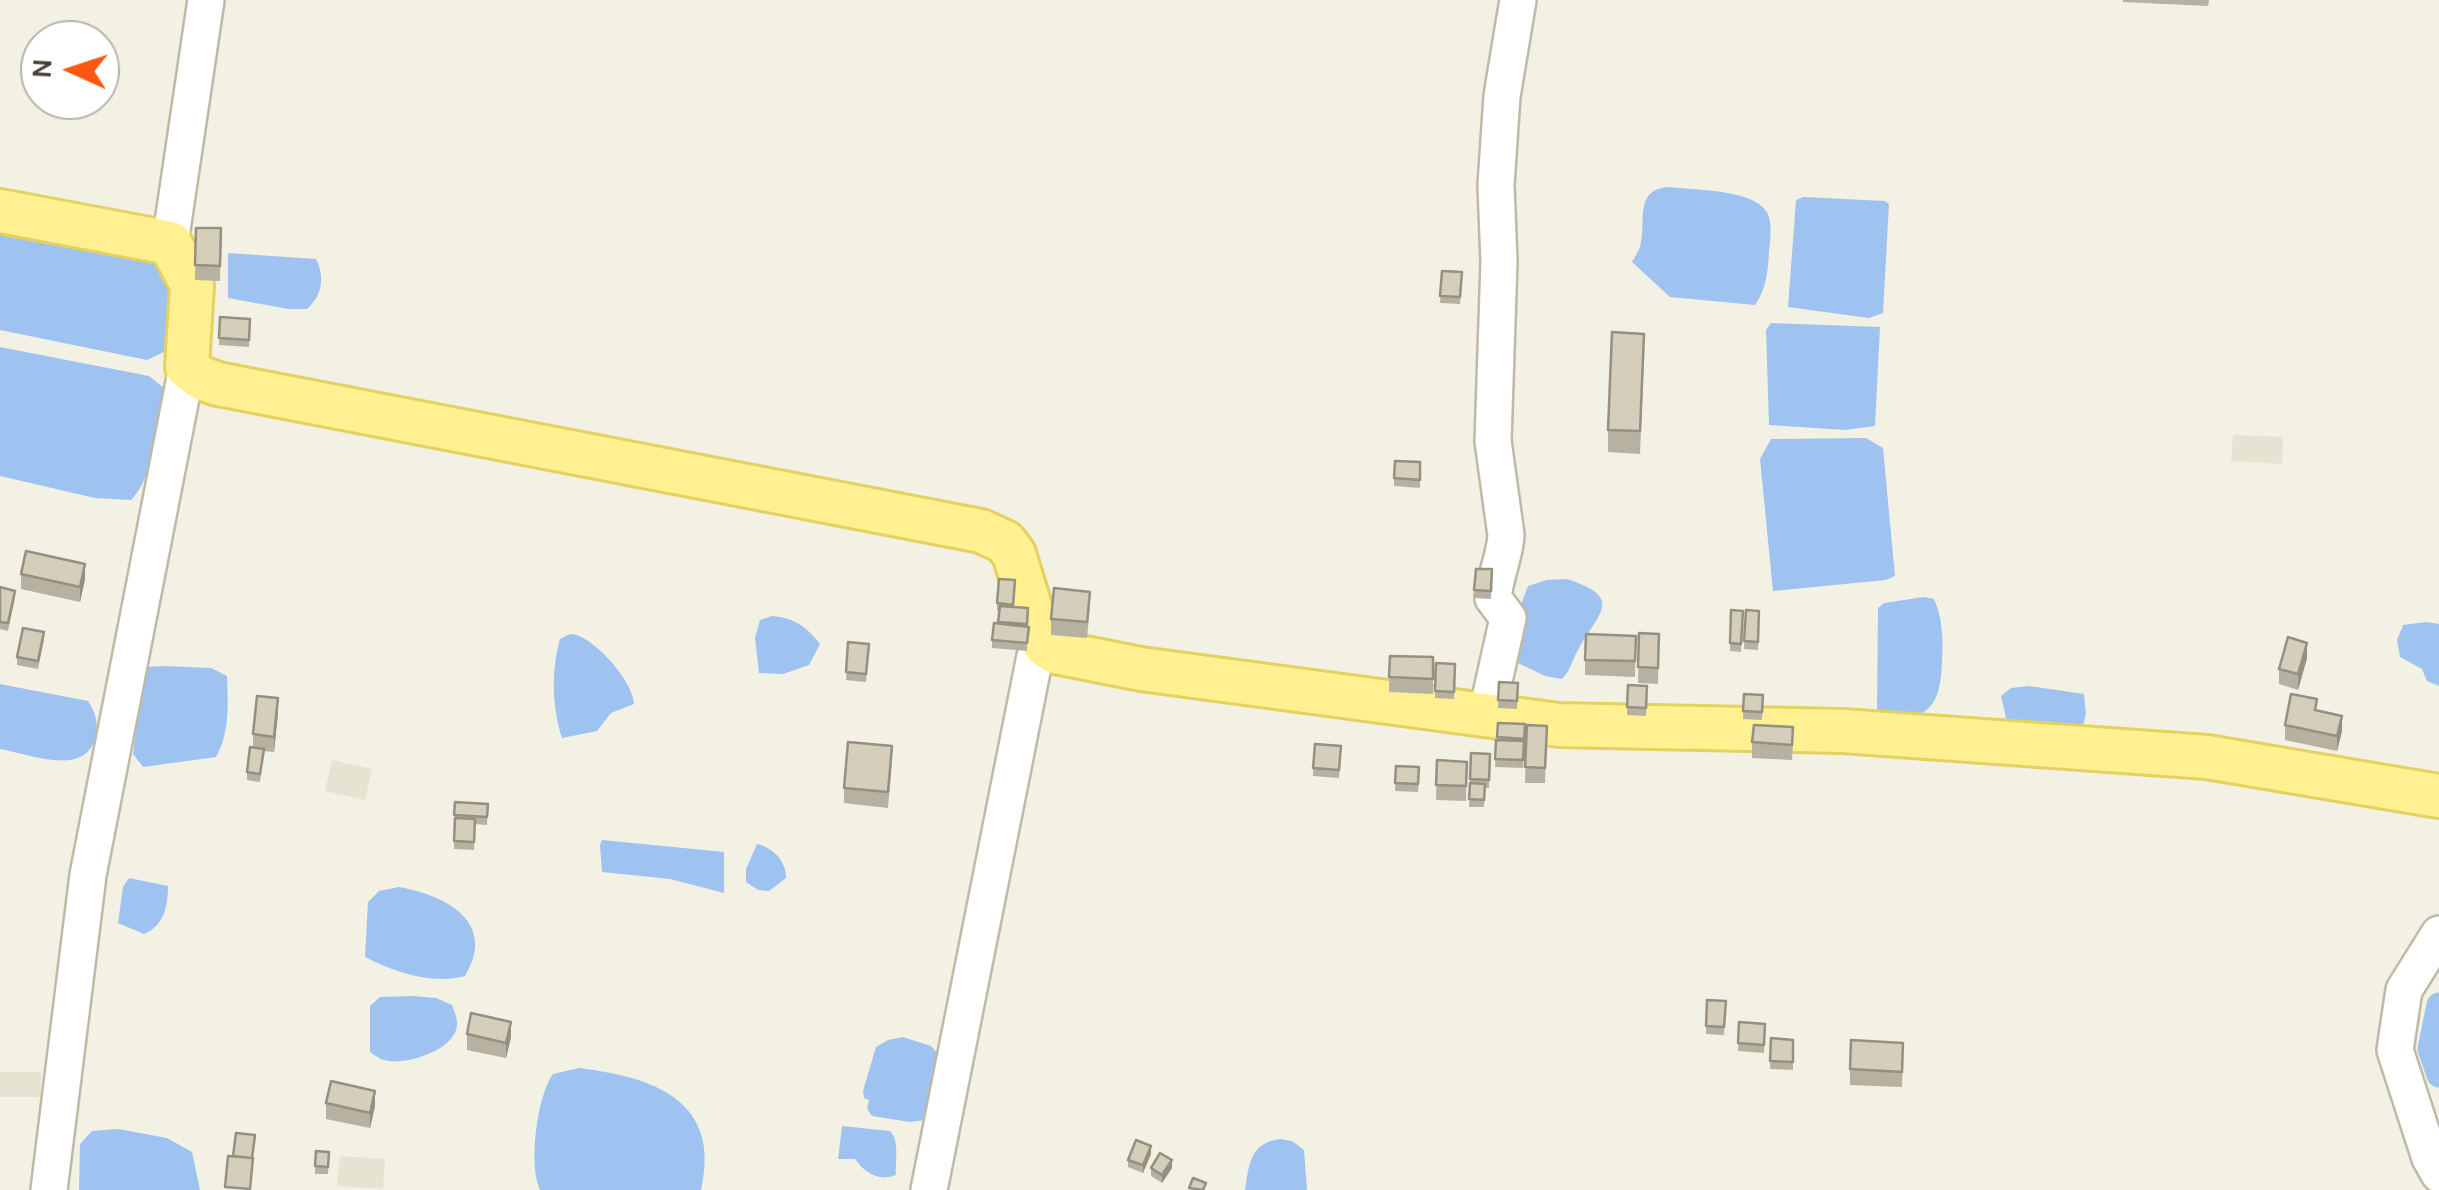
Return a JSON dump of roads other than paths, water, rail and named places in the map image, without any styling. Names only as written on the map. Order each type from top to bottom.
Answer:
[{"type":"main road","points":[[0,211],[170,243],[192,286],[187,367],[218,384],[981,532],[1006,542],[1014,554],[1038,636],[1055,652],[1141,669],[1486,717],[1636,728],[1843,731],[2207,757],[2439,796]]},
{"type":"street","points":[[170,243],[206,0]]},
{"type":"street","points":[[1486,717],[1508,618],[1492,598],[1506,535],[1493,441],[1499,262],[1496,185],[1502,96],[1518,0]]},
{"type":"street","points":[[49,1190],[88,874],[187,367]]},
{"type":"street","points":[[929,1190],[1038,636]]},
{"type":"street","points":[[2439,934],[2404,990],[2395,1050],[2430,1158],[2439,1174]]},
{"type":"water","points":[[1657,189],[1736,195],[1760,204],[1767,212],[1771,232],[1768,266],[1755,305],[1670,297],[1632,262],[1640,247],[1646,201]]},
{"type":"water","points":[[1803,197],[1889,204],[1883,313],[1869,318],[1788,307],[1796,200]]},
{"type":"water","points":[[0,225],[142,249],[174,286],[171,338],[164,352],[147,360],[0,330]]},
{"type":"water","points":[[228,253],[316,259],[321,279],[319,292],[307,309],[228,298]]},
{"type":"water","points":[[1771,323],[1880,327],[1875,426],[1845,430],[1769,425],[1766,330]]},
{"type":"water","points":[[0,347],[149,376],[164,388],[151,463],[131,500],[95,498],[0,476]]},
{"type":"water","points":[[1866,438],[1883,448],[1895,576],[1773,591],[1760,459],[1771,439]]},
{"type":"water","points":[[1567,579],[1596,593],[1602,607],[1562,679],[1545,676],[1514,661],[1528,586]]},
{"type":"water","points":[[1934,599],[1941,622],[1938,692],[1927,710],[1918,715],[1877,717],[1878,608],[1884,603]]},
{"type":"water","points":[[772,616],[799,624],[820,644],[809,665],[783,674],[759,673],[755,638],[760,620]]},
{"type":"water","points":[[2439,624],[2439,686],[2427,681],[2422,669],[2400,657],[2397,640],[2403,625]]},
{"type":"water","points":[[570,634],[600,650],[620,672],[634,704],[611,713],[597,731],[562,738],[554,676],[560,639]]},
{"type":"water","points":[[144,667],[211,668],[227,676],[226,728],[216,757],[143,767],[133,754]]},
{"type":"water","points":[[0,684],[88,701],[97,724],[89,751],[79,757],[54,760],[0,749]]},
{"type":"water","points":[[2029,686],[2084,694],[2086,714],[2081,733],[2007,722],[2001,696],[2011,688]]},
{"type":"water","points":[[602,840],[724,852],[724,893],[670,879],[602,872]]},
{"type":"water","points":[[757,844],[778,856],[784,866],[786,878],[769,891],[758,890],[746,882],[746,869]]},
{"type":"water","points":[[129,878],[168,886],[164,914],[144,934],[118,923],[123,887]]},
{"type":"water","points":[[399,887],[449,904],[471,926],[474,957],[465,976],[414,976],[365,957],[368,902],[379,891]]},
{"type":"water","points":[[380,997],[436,998],[452,1005],[457,1020],[452,1038],[426,1055],[403,1061],[380,1059],[370,1052],[370,1006]]},
{"type":"water","points":[[903,1037],[931,1046],[940,1056],[925,1120],[910,1122],[872,1116],[867,1109],[869,1100],[864,1098],[876,1047]]},
{"type":"water","points":[[579,1068],[656,1087],[691,1114],[701,1134],[705,1159],[701,1190],[540,1190],[535,1148],[547,1084],[553,1074]]},
{"type":"water","points":[[842,1126],[890,1131],[896,1146],[896,1175],[878,1177],[855,1159],[838,1159]]},
{"type":"water","points":[[118,1129],[167,1138],[192,1152],[200,1190],[79,1190],[80,1144],[92,1131]]},
{"type":"water","points":[[1280,1139],[1292,1141],[1304,1150],[1307,1190],[1245,1190],[1257,1150]]},
{"type":"waterway","points":[[2439,1005],[2430,1049],[2439,1075]]}]
